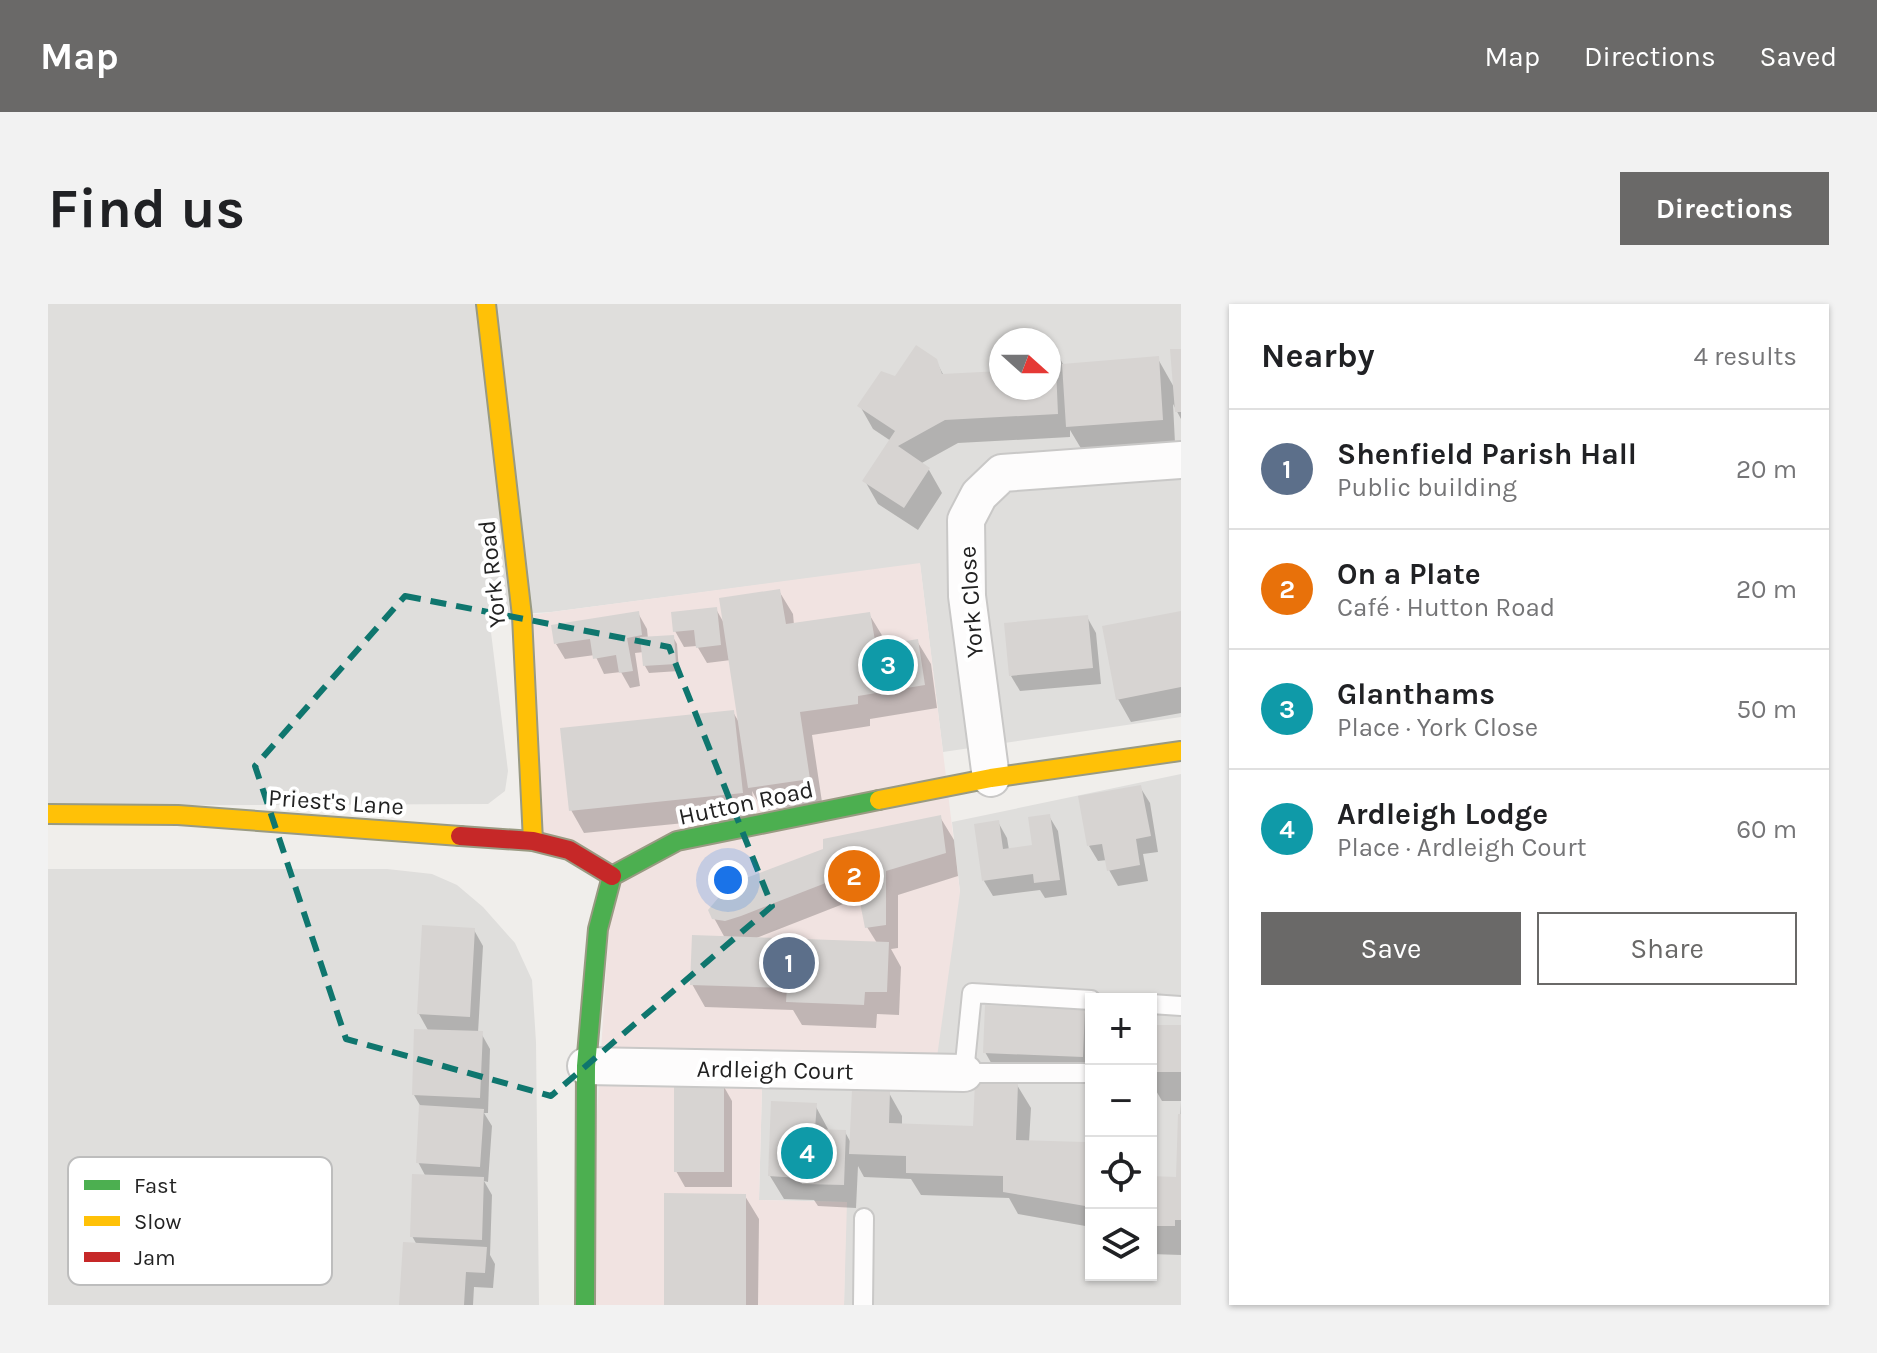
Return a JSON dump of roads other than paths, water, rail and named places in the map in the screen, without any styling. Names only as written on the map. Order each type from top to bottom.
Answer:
[{"type":"street","name":"York Road","points":[[486,304],[522,616],[533,841]]},
{"type":"street","name":"York Close","points":[[991,778],[967,596],[966,520],[979,495],[1002,473],[1181,460]]},
{"type":"street","name":"Hutton Road","points":[[612,876],[677,841],[991,778],[1181,751]]},
{"type":"street","name":"Priest's Lane","points":[[48,814],[178,815],[533,841],[569,850],[612,876]]},
{"type":"street","points":[[585,1305],[586,1066],[598,929],[612,876]]},
{"type":"street","name":"Ardleigh Court","points":[[586,1066],[964,1073]]},
{"type":"lane","points":[[1085,1000],[972,993],[964,1073],[1085,1073]]},
{"type":"lane","points":[[1157,1004],[1181,1006]]},
{"type":"lane","points":[[863,1305],[864,1218]]},
{"type":"place","name":"Glanthams","points":[[888,665]]},
{"type":"place","name":"On a Plate","points":[[854,876]]},
{"type":"place","name":"Shenfield Parish Hall","points":[[789,963]]},
{"type":"place","name":"Ardleigh Lodge","points":[[807,1153]]}]
